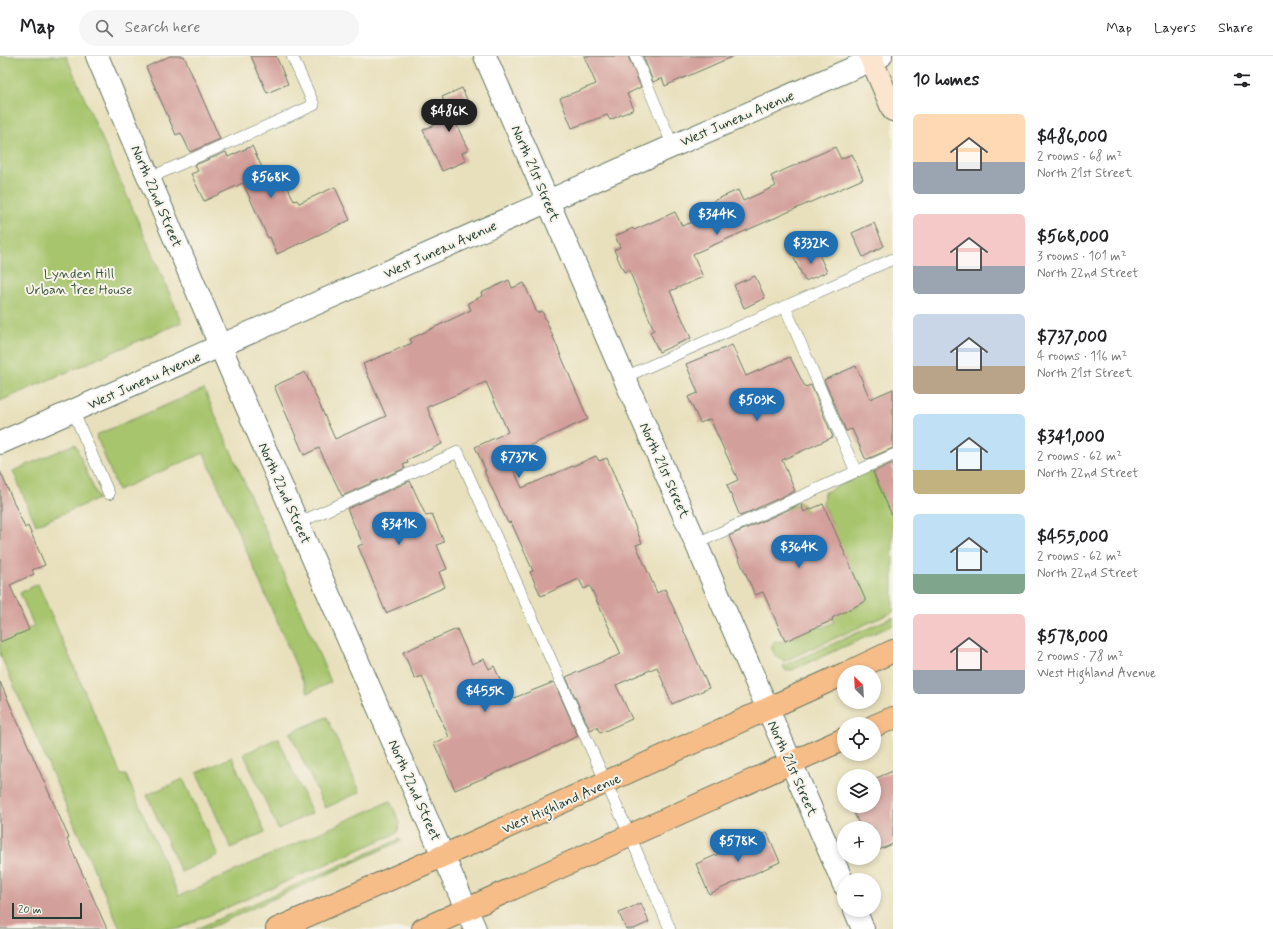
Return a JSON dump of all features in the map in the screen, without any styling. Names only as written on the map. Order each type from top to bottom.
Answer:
[{"type":"main road","points":[[874,57],[893,110]]},
{"type":"main road","points":[[864,665],[893,652]]},
{"type":"main road","name":"West Highland Avenue","points":[[279,929],[768,710],[837,677]]},
{"type":"main road","points":[[881,723],[893,718]]},
{"type":"main road","points":[[423,929],[791,762],[837,743]]},
{"type":"street","name":"North 22nd Street","points":[[98,56],[220,345],[476,929]]},
{"type":"street","name":"North 21st Street","points":[[485,56],[839,873]]},
{"type":"street","name":"West Juneau Avenue","points":[[0,443],[874,57]]},
{"type":"street","points":[[858,917],[863,929]]},
{"type":"lane","points":[[149,178],[314,105],[292,56]]},
{"type":"lane","points":[[634,56],[673,146]]},
{"type":"lane","points":[[625,377],[893,259]]},
{"type":"lane","points":[[785,307],[856,472]]},
{"type":"lane","points":[[73,410],[109,494]]},
{"type":"lane","points":[[298,522],[458,452],[630,836],[670,929]]},
{"type":"lane","points":[[697,543],[893,455]]},
{"type":"green space","name":"Lynden Hill Urban Tree House","points":[[0,56],[66,56],[182,322],[0,401]]},
{"type":"green space","points":[[204,389],[331,682],[308,693],[204,453],[118,490],[96,435]]},
{"type":"green space","points":[[75,444],[98,499],[36,525],[13,471]]},
{"type":"green space","points":[[872,470],[883,495],[893,494],[893,612],[784,661],[776,657],[771,647],[775,641],[781,642],[793,639],[818,618],[822,628],[834,622],[787,508],[800,502],[806,510],[820,536],[850,610],[857,607],[856,605],[866,601],[844,552],[819,529],[832,524],[823,504],[824,493]]},
{"type":"green space","points":[[38,584],[121,775],[126,775],[179,896],[390,801],[400,823],[397,833],[178,929],[120,929],[0,654],[0,641],[34,626],[20,593]]},
{"type":"green space","points":[[893,617],[893,625],[792,670],[786,671],[783,666]]},
{"type":"green space","points":[[327,717],[360,792],[325,808],[290,733]]},
{"type":"green space","points":[[278,738],[312,813],[278,829],[244,754]]},
{"type":"green space","points":[[232,757],[265,832],[231,848],[197,773]]},
{"type":"green space","points":[[183,779],[218,855],[181,872],[147,795]]},
{"type":"green space","points":[[400,839],[401,841],[207,929],[196,929]]},
{"type":"building","points":[[170,56],[184,56],[220,139],[190,152],[181,133],[176,135],[146,67]]},
{"type":"building","points":[[251,56],[276,56],[288,84],[267,93]]},
{"type":"building","points":[[584,56],[628,56],[641,87],[627,94],[634,109],[610,120],[607,115],[572,128],[560,98],[596,84]]},
{"type":"building","points":[[643,56],[734,56],[665,86],[662,78],[653,82]]},
{"type":"building","points":[[462,88],[471,109],[453,117],[468,150],[462,153],[466,161],[442,171],[423,130],[451,117],[442,97]]},
{"type":"building","points":[[252,146],[272,189],[286,183],[294,201],[297,200],[299,203],[335,187],[350,220],[277,254],[270,237],[268,238],[243,183],[204,201],[191,174],[198,171],[195,165],[226,152],[228,157]]},
{"type":"building","points":[[835,147],[841,159],[852,154],[863,179],[693,254],[703,277],[670,291],[691,338],[659,352],[650,332],[654,330],[629,270],[624,272],[614,250],[620,247],[615,236],[633,228],[634,230],[675,212],[682,226],[718,212],[713,201],[738,190],[743,201],[776,186],[771,176]]},
{"type":"building","points":[[874,223],[884,246],[863,257],[852,233]]},
{"type":"building","points":[[816,248],[827,272],[805,281],[794,258]]},
{"type":"building","points":[[755,276],[765,298],[744,308],[734,285]]},
{"type":"building","points":[[509,280],[512,288],[524,283],[537,313],[542,311],[588,419],[507,456],[522,488],[596,456],[599,461],[607,458],[642,543],[636,545],[657,593],[665,589],[709,688],[672,704],[657,667],[616,685],[632,719],[600,733],[597,727],[590,730],[566,677],[621,654],[590,586],[584,589],[579,579],[541,596],[530,572],[533,571],[511,522],[508,523],[484,471],[486,471],[475,447],[508,432],[486,382],[427,407],[442,444],[407,460],[408,463],[403,465],[405,468],[342,496],[319,448],[304,455],[274,386],[305,372],[335,439],[386,416],[363,364],[412,343],[410,339],[471,310],[468,303],[482,296],[481,293]]},
{"type":"building","points":[[732,345],[746,376],[790,357],[805,387],[811,385],[833,437],[782,460],[795,491],[740,516],[727,485],[738,480],[710,419],[700,423],[688,397],[698,393],[686,364]]},
{"type":"building","points":[[856,366],[870,399],[893,389],[893,448],[867,459],[865,458],[852,429],[846,431],[824,380]]},
{"type":"building","points":[[893,463],[893,518],[873,472]]},
{"type":"building","points":[[0,471],[25,528],[28,526],[45,565],[32,570],[34,574],[10,585],[29,630],[0,642]]},
{"type":"building","points":[[410,481],[426,516],[432,514],[444,542],[437,545],[447,569],[439,572],[445,587],[386,613],[358,546],[363,544],[347,509]]},
{"type":"building","points":[[801,504],[804,512],[823,504],[866,601],[832,618],[833,620],[785,641],[763,592],[755,595],[729,536]]},
{"type":"building","points":[[457,629],[472,664],[484,659],[489,669],[494,666],[509,700],[554,682],[578,736],[527,760],[455,790],[434,743],[449,737],[422,676],[415,679],[403,652]]},
{"type":"building","points":[[0,682],[69,838],[67,839],[107,929],[0,929]]},
{"type":"building","points":[[893,771],[893,844],[881,849],[881,821],[858,821],[854,813],[881,813],[881,776]]},
{"type":"building","points":[[767,832],[780,862],[709,894],[696,864]]},
{"type":"building","points":[[641,903],[649,922],[634,929],[626,929],[619,913]]}]
